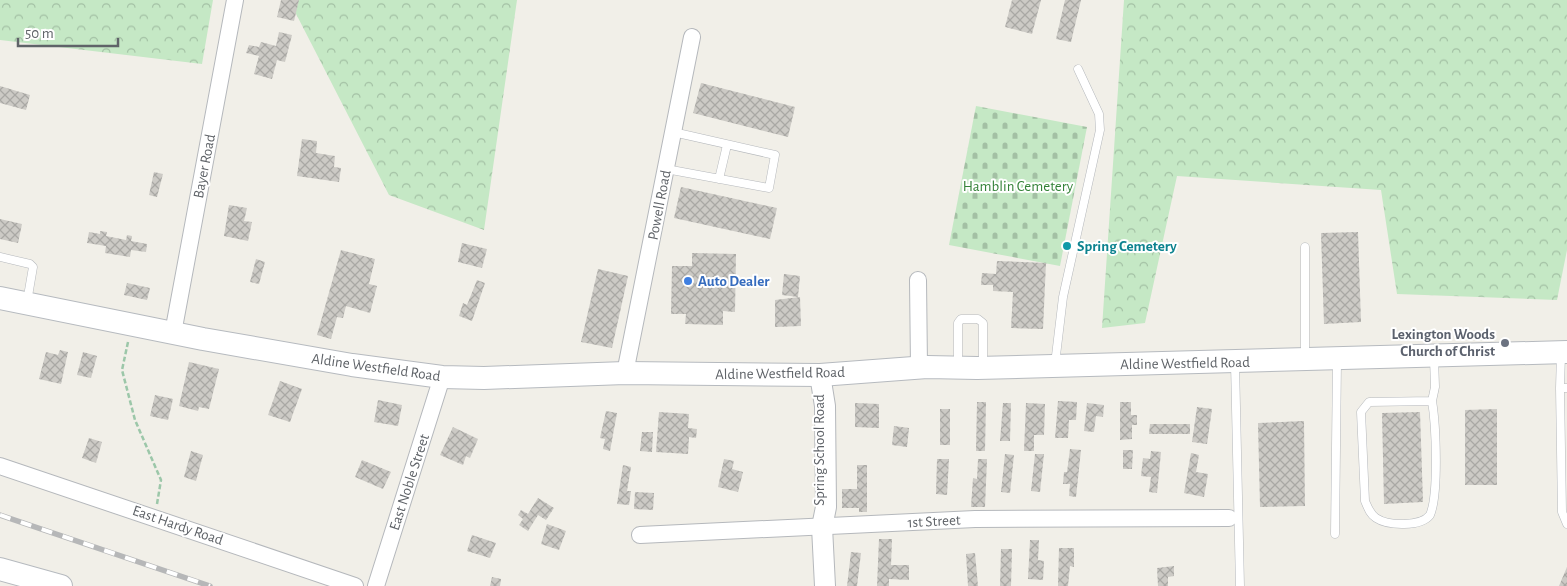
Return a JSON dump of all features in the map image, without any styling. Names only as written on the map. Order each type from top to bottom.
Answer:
[{"type":"main road","name":"Aldine Westfield Road","points":[[0,298],[173,333],[352,365],[442,377],[494,378],[625,373],[820,375],[919,368],[1305,360],[1564,352]]},
{"type":"main road","points":[[0,569],[61,586]]},
{"type":"street","name":"Bayer Road","points":[[173,333],[235,0]]},
{"type":"street","name":"Powell Road","points":[[625,373],[692,36]]},
{"type":"street","points":[[918,280],[919,368]]},
{"type":"street","name":"Spring School Road","points":[[820,375],[817,406],[817,507],[822,528],[825,586]]},
{"type":"street","name":"East Noble Street","points":[[376,586],[442,377]]},
{"type":"street","name":"East Hardy Road","points":[[0,466],[355,586]]},
{"type":"street","name":"1st Street","points":[[640,535],[822,528],[975,519],[1229,518]]},
{"type":"lane","points":[[1055,366],[1063,297],[1100,130],[1099,114],[1078,70]]},
{"type":"lane","points":[[666,169],[769,188],[775,156],[673,132]]},
{"type":"lane","points":[[720,179],[727,144]]},
{"type":"lane","points":[[1305,247],[1305,360]]},
{"type":"lane","points":[[0,257],[30,264],[32,267],[27,304]]},
{"type":"lane","points":[[958,368],[958,323],[961,319],[978,319],[982,323],[982,368]]},
{"type":"lane","points":[[1564,352],[1562,512],[1567,524]]},
{"type":"lane","points":[[1432,401],[1374,401],[1365,405],[1361,412],[1365,501],[1371,513],[1382,521],[1419,523],[1430,515],[1434,502],[1435,430],[1432,401],[1435,387],[1434,356]]},
{"type":"lane","points":[[1335,534],[1336,359]]},
{"type":"lane","points":[[1235,361],[1240,586]]},
{"type":"path","points":[[131,324],[122,370],[135,420],[161,480],[155,518]]},
{"type":"green space","points":[[0,0],[213,0],[202,64],[0,40]]},
{"type":"green space","points":[[292,0],[517,0],[484,230],[389,195],[291,4]]},
{"type":"green space","points":[[1124,0],[1567,0],[1567,250],[1557,300],[1397,294],[1381,190],[1177,176],[1145,323],[1102,328]]},
{"type":"green space","name":"Hamblin Cemetery","points":[[976,106],[1087,127],[1060,266],[949,245]]},
{"type":"building","points":[[281,0],[299,0],[294,21],[277,17]]},
{"type":"building","points":[[1012,0],[1041,0],[1032,34],[1005,27]]},
{"type":"building","points":[[1065,0],[1081,0],[1071,42],[1056,39]]},
{"type":"building","points":[[279,32],[292,35],[285,62],[277,60],[272,79],[254,74],[259,56],[246,53],[249,45],[259,47],[261,42],[276,46]]},
{"type":"building","points":[[701,83],[795,107],[788,137],[693,113]]},
{"type":"building","points":[[0,86],[30,95],[26,110],[0,103]]},
{"type":"building","points":[[302,139],[317,141],[316,153],[335,156],[334,167],[341,168],[339,182],[297,176]]},
{"type":"building","points":[[154,172],[163,174],[157,197],[149,195]]},
{"type":"building","points":[[681,187],[777,208],[770,239],[674,218]]},
{"type":"building","points":[[229,205],[247,208],[244,221],[252,222],[248,241],[224,236]]},
{"type":"building","points":[[0,219],[22,224],[18,243],[0,239]]},
{"type":"building","points":[[100,231],[107,232],[106,236],[126,240],[127,235],[132,236],[131,241],[147,244],[146,252],[131,250],[130,257],[105,253],[106,246],[87,243],[89,232],[100,234]]},
{"type":"building","points":[[1358,232],[1361,322],[1324,324],[1321,233]]},
{"type":"building","points":[[462,243],[487,249],[482,268],[458,262]]},
{"type":"building","points":[[341,250],[375,259],[369,284],[377,286],[370,313],[346,306],[343,318],[337,317],[331,339],[317,335]]},
{"type":"building","points":[[692,253],[736,254],[735,312],[723,311],[723,325],[685,324],[686,314],[671,314],[672,266],[692,266]]},
{"type":"building","points":[[256,259],[265,262],[259,284],[250,282]]},
{"type":"building","points":[[997,261],[1046,263],[1043,329],[1011,328],[1013,292],[993,291],[993,285],[981,285],[982,273],[996,274]]},
{"type":"building","points":[[598,269],[628,276],[612,348],[581,342]]},
{"type":"building","points":[[784,274],[800,276],[798,297],[782,295]]},
{"type":"building","points":[[477,280],[485,283],[472,321],[459,316],[463,303],[467,305]]},
{"type":"building","points":[[127,283],[150,288],[147,300],[124,295]]},
{"type":"building","points":[[800,297],[801,326],[775,327],[775,300]]},
{"type":"building","points":[[60,350],[68,352],[61,384],[39,379],[46,352],[58,355]]},
{"type":"building","points":[[83,352],[97,356],[91,378],[77,375]]},
{"type":"building","points":[[189,362],[219,369],[209,409],[199,407],[198,411],[179,406]]},
{"type":"building","points":[[280,381],[302,389],[290,422],[268,415]]},
{"type":"building","points":[[155,395],[173,399],[168,420],[150,416]]},
{"type":"building","points":[[378,400],[402,405],[398,426],[374,422]]},
{"type":"building","points":[[1058,401],[1077,402],[1076,420],[1069,420],[1068,438],[1055,438]]},
{"type":"building","points":[[977,402],[986,402],[985,451],[976,451]]},
{"type":"building","points":[[1120,402],[1131,402],[1131,415],[1137,415],[1137,425],[1132,425],[1132,439],[1120,440]]},
{"type":"building","points":[[855,403],[879,404],[879,428],[855,427]]},
{"type":"building","points":[[1003,403],[1011,403],[1010,441],[1000,441]]},
{"type":"building","points":[[1026,403],[1045,404],[1044,435],[1034,435],[1034,451],[1024,451]]},
{"type":"building","points":[[1087,403],[1104,405],[1103,417],[1096,416],[1094,432],[1084,431]]},
{"type":"building","points":[[1197,407],[1212,409],[1207,444],[1192,442]]},
{"type":"building","points":[[940,409],[950,409],[950,445],[940,445]]},
{"type":"building","points":[[1497,409],[1497,485],[1465,485],[1465,410]]},
{"type":"building","points":[[606,411],[617,413],[610,451],[603,449],[605,439],[600,438]]},
{"type":"building","points":[[659,412],[689,414],[688,428],[697,429],[696,438],[689,437],[688,454],[656,452]]},
{"type":"building","points":[[1420,412],[1423,502],[1384,504],[1382,413]]},
{"type":"building","points":[[1304,421],[1305,506],[1260,507],[1258,423]]},
{"type":"building","points":[[1150,424],[1190,424],[1190,434],[1149,434]]},
{"type":"building","points":[[894,426],[909,428],[907,447],[892,445]]},
{"type":"building","points":[[453,427],[478,439],[470,458],[466,456],[463,465],[440,455]]},
{"type":"building","points":[[642,432],[653,432],[652,452],[640,451]]},
{"type":"building","points":[[89,438],[102,442],[96,463],[82,458]]},
{"type":"building","points":[[1070,449],[1081,450],[1076,497],[1069,496],[1070,484],[1063,484],[1064,472],[1067,472]]},
{"type":"building","points":[[1123,450],[1133,450],[1132,469],[1123,469]]},
{"type":"building","points":[[191,451],[203,455],[196,481],[184,477]]},
{"type":"building","points":[[1151,451],[1161,452],[1157,493],[1149,492],[1151,477],[1141,476],[1143,458],[1150,459]]},
{"type":"building","points":[[1191,453],[1199,455],[1196,472],[1208,474],[1204,497],[1184,493]]},
{"type":"building","points":[[1005,454],[1014,455],[1010,493],[1001,492]]},
{"type":"building","points":[[1035,454],[1044,454],[1040,492],[1031,491]]},
{"type":"building","points":[[724,459],[734,461],[732,469],[743,472],[738,492],[718,487]]},
{"type":"building","points":[[937,459],[949,459],[947,495],[936,494]]},
{"type":"building","points":[[978,459],[987,459],[985,507],[971,507],[973,478],[977,479]]},
{"type":"building","points":[[362,460],[391,472],[383,489],[355,477]]},
{"type":"building","points":[[623,465],[631,467],[627,491],[631,491],[629,505],[617,504]]},
{"type":"building","points":[[857,465],[867,465],[867,512],[859,512],[859,508],[842,508],[842,489],[857,489]]},
{"type":"building","points":[[635,492],[654,493],[653,510],[634,509]]},
{"type":"building","points":[[538,498],[554,508],[546,520],[538,515],[528,531],[519,525],[523,519],[518,515],[521,510],[528,514]]},
{"type":"building","points":[[547,524],[566,531],[559,550],[541,544]]},
{"type":"building","points":[[472,535],[496,543],[490,558],[467,551]]},
{"type":"building","points":[[879,539],[892,539],[891,565],[909,565],[909,580],[889,579],[889,586],[877,586]]},
{"type":"building","points":[[1030,540],[1039,540],[1038,560],[1044,561],[1043,580],[1028,579]]},
{"type":"building","points":[[1059,548],[1074,548],[1074,567],[1070,566],[1068,586],[1058,586]]},
{"type":"building","points":[[1001,549],[1012,549],[1011,586],[1000,586]]},
{"type":"building","points":[[851,552],[861,553],[857,586],[847,586]]},
{"type":"building","points":[[975,553],[978,586],[968,586],[966,554]]},
{"type":"building","points":[[1174,566],[1174,576],[1168,577],[1168,586],[1158,586],[1157,568]]},
{"type":"building","points":[[1567,567],[1567,586],[1559,586]]},
{"type":"building","points":[[492,577],[501,579],[500,586],[490,586]]},
{"type":"railway","points":[[0,515],[210,586]]},
{"type":"place","name":"Spring Cemetery","points":[[1067,246]]},
{"type":"place","name":"Auto Dealer","points":[[688,281]]},
{"type":"place","name":"Lexington Woods Church of Christ","points":[[1505,343]]}]
